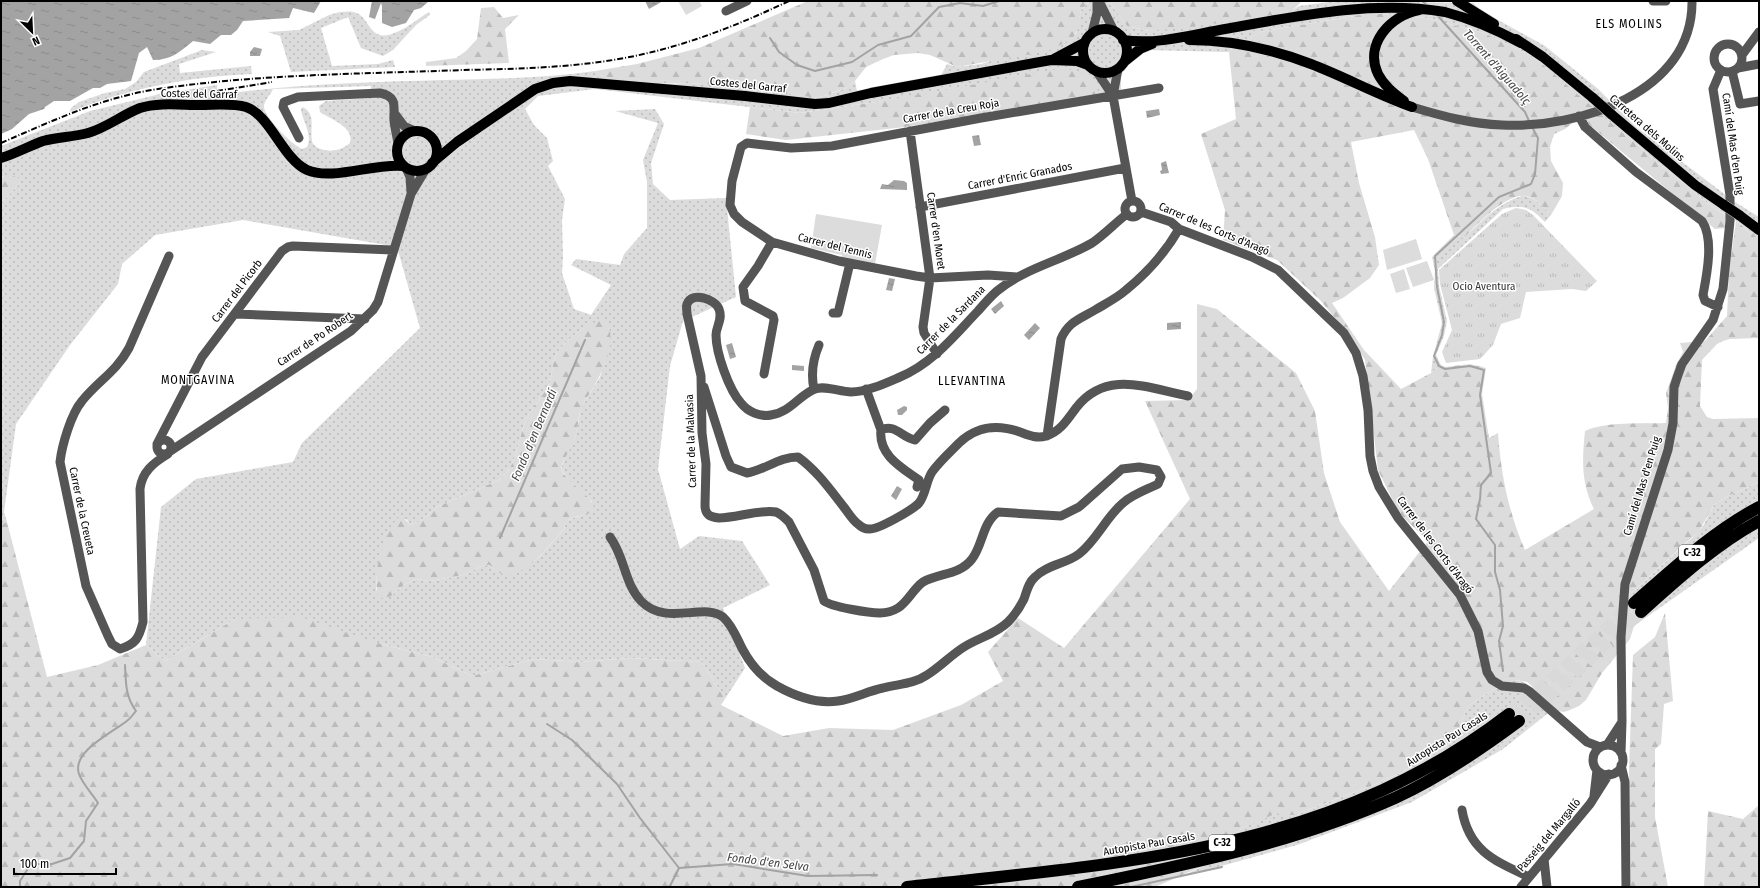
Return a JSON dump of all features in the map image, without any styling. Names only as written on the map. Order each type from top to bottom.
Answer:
[{"type":"highway","name":"C-32","points":[[1638,608],[1694,551],[1724,529],[1758,511]]},
{"type":"highway","name":"Autopista Pau Casals","points":[[907,887],[1062,871],[1129,861],[1185,852],[1284,827],[1316,818],[1415,776],[1514,718],[1486,745],[1431,779],[1395,798],[1314,829],[1257,846],[1078,887]]},
{"type":"main road","points":[[1345,8],[1360,1]]},
{"type":"main road","points":[[1457,1],[1521,43]]},
{"type":"main road","points":[[1051,60],[1077,61],[1088,65],[1097,72],[1106,74],[1118,69],[1140,48],[1158,41],[1345,8],[1385,6],[1444,12],[1472,20],[1521,43]]},
{"type":"main road","points":[[1412,107],[1391,91],[1378,75],[1376,65],[1376,46],[1383,32],[1394,20],[1407,13],[1426,9]]},
{"type":"main road","points":[[1051,60],[1068,53],[1084,43],[1092,33],[1103,30],[1114,31],[1123,40],[1127,50],[1125,61]]},
{"type":"main road","points":[[1123,40],[1219,41],[1278,52],[1312,64],[1387,98],[1412,107]]},
{"type":"main road","points":[[1084,43],[1082,52],[1088,65]]},
{"type":"main road","name":"Carretera dels Molins","points":[[1521,43],[1543,57],[1695,185],[1759,230]]},
{"type":"main road","name":"Costes del Garraf","points":[[429,166],[457,142],[527,94],[553,83],[570,81],[738,95],[815,104],[829,103],[871,93],[1051,60]]},
{"type":"main road","name":"Costes del Garraf","points":[[1,158],[43,141],[88,133],[132,111],[148,106],[234,105],[248,108],[259,116],[292,158],[308,170],[333,173],[363,170],[378,166],[404,167]]},
{"type":"main road","points":[[378,166],[397,147],[405,135],[415,131],[423,132],[430,137],[434,141],[437,150],[436,156],[429,166],[416,171],[404,167],[398,158],[397,147]]},
{"type":"main road","points":[[430,137],[449,143],[457,142]]},
{"type":"street","points":[[726,11],[747,1]]},
{"type":"street","points":[[1098,1],[1114,31]]},
{"type":"street","points":[[1092,33],[1097,13],[1098,1]]},
{"type":"street","points":[[1653,1],[1670,1]]},
{"type":"street","points":[[1412,107],[1452,119],[1486,124],[1519,125],[1544,123],[1579,116],[1610,106],[1628,98],[1659,76],[1682,47],[1689,30],[1692,1]]},
{"type":"street","points":[[1751,41],[1736,46],[1727,43],[1719,46],[1716,50],[1714,59],[1717,67],[1730,70],[1741,64],[1742,55],[1759,32]]},
{"type":"street","points":[[1736,46],[1742,55]]},
{"type":"street","name":"Camí del Mas d'en Puig","points":[[1621,753],[1621,637],[1625,584],[1668,450],[1673,423],[1674,386],[1682,364],[1713,320],[1723,289],[1730,221],[1729,186],[1714,95],[1716,79],[1730,70],[1759,64]]},
{"type":"street","points":[[1118,69],[1113,96],[1132,201]]},
{"type":"street","points":[[1730,70],[1740,104],[1759,101]]},
{"type":"street","points":[[1097,72],[1113,96]]},
{"type":"street","name":"Carrer de la Creu Roja","points":[[747,143],[791,148],[832,146],[1159,88]]},
{"type":"street","points":[[299,138],[283,107],[284,102],[298,97],[380,93],[389,96],[395,106],[397,147]]},
{"type":"street","points":[[395,114],[404,126],[415,131]]},
{"type":"street","points":[[1579,116],[1585,127],[1636,172],[1702,221],[1708,234],[1704,295],[1705,301],[1718,307]]},
{"type":"street","name":"Carrer d'en Moret","points":[[910,131],[930,278],[923,327],[924,333],[937,354]]},
{"type":"street","name":"Carrer del Tennis","points":[[747,143],[741,147],[738,157],[730,194],[730,205],[734,214],[742,222],[772,242],[850,263],[916,276],[930,278],[988,275],[1017,277]]},
{"type":"street","name":"Carrer de Po Robert","points":[[169,450],[187,440],[351,332],[365,320],[378,302],[411,194],[429,166]]},
{"type":"street","name":"Carrer de Po Robert","points":[[404,167],[410,177],[411,194]]},
{"type":"street","name":"Carrer d'Enric Granados","points":[[920,207],[1125,168]]},
{"type":"street","points":[[1132,201],[1139,203],[1141,212],[1135,216],[1127,214],[1125,208],[1126,205],[1132,201]]},
{"type":"street","name":"Carrer de les Corts d'Aragó","points":[[1141,212],[1171,222],[1178,229],[1252,257],[1278,270],[1344,333],[1356,353],[1363,376],[1368,410],[1370,456],[1373,472],[1379,487],[1398,518],[1460,595],[1478,632],[1487,672],[1492,680],[1502,686],[1524,688],[1588,742],[1600,749]]},
{"type":"street","name":"Carrer de la Sardana","points":[[814,389],[821,388],[850,392],[866,389],[900,377],[921,367],[937,354],[996,292],[1017,277],[1092,242],[1127,214]]},
{"type":"street","points":[[1047,436],[1061,339],[1066,329],[1076,319],[1094,311],[1126,291],[1156,262],[1168,247],[1178,229]]},
{"type":"street","points":[[764,374],[774,320],[773,316],[745,301],[742,292],[743,287],[758,266],[772,242]]},
{"type":"street","name":"Carrer del Picorb","points":[[120,649],[135,642],[143,622],[140,489],[145,467],[202,357],[278,257],[288,247],[394,250]]},
{"type":"street","name":"Carrer de la Creueta","points":[[120,649],[112,644],[86,586],[60,462],[61,451],[77,408],[85,397],[122,360],[129,348],[169,256]]},
{"type":"street","points":[[833,313],[838,313],[850,263]]},
{"type":"street","name":"Carrer de la Malvasia","points":[[610,537],[619,553],[633,590],[646,605],[665,613],[675,614],[710,612],[721,616],[728,622],[746,656],[767,680],[804,698],[823,701],[840,701],[875,690],[920,679],[947,661],[962,648],[1002,628],[1014,616],[1024,600],[1028,586],[1036,575],[1080,554],[1101,531],[1122,504],[1136,494],[1158,484],[1160,481],[1161,477],[1157,470],[1130,467],[1122,469],[1079,507],[1061,516],[998,512],[988,524],[973,559],[958,571],[934,577],[922,583],[898,608],[880,613],[834,607],[824,601],[814,570],[789,522],[780,514],[775,512],[764,512],[726,518],[712,517],[708,515],[705,505],[706,464],[702,433],[701,376],[687,314],[687,305],[696,297],[711,301],[717,305],[721,317],[716,330],[716,337],[724,369],[741,403],[751,411],[759,415],[775,414],[783,411],[814,389]]},
{"type":"street","points":[[236,314],[365,320]]},
{"type":"street","points":[[814,389],[812,378],[816,352],[819,345]]},
{"type":"street","points":[[701,376],[726,456],[731,467],[738,471],[747,473],[774,462],[790,457],[798,457],[819,476],[858,525],[870,529],[890,522],[919,503],[932,472],[968,436],[988,428],[1000,426],[1037,437],[1047,436],[1060,428],[1084,398],[1099,387],[1117,383],[1188,396]]},
{"type":"street","points":[[866,389],[890,459],[920,480],[917,487]]},
{"type":"street","points":[[881,430],[892,428],[900,431],[910,439],[915,440],[930,423],[945,410]]},
{"type":"street","points":[[145,472],[169,450],[165,440],[161,441],[157,446]]},
{"type":"street","points":[[1621,765],[1612,773],[1603,774],[1597,770],[1593,763],[1600,749],[1622,721]]},
{"type":"street","points":[[1600,749],[1615,747],[1621,753],[1621,765],[1624,782],[1626,887]]},
{"type":"street","name":"Passeig del Margalló","points":[[1594,799],[1597,770]]},
{"type":"street","points":[[1612,773],[1624,782]]},
{"type":"street","name":"Passeig del Margalló","points":[[1521,887],[1594,799],[1612,773]]},
{"type":"street","points":[[1462,810],[1464,824],[1470,838],[1482,850],[1496,860],[1529,877]]},
{"type":"street","points":[[1544,859],[1547,887]]},
{"type":"green space","points":[[678,1],[699,1],[702,6],[686,15]]},
{"type":"green space","points":[[808,1],[1090,1],[1081,10],[1078,29],[1072,39],[1048,51],[957,67],[930,55],[918,53],[894,55],[866,67],[855,81],[846,88],[817,98],[736,87],[690,83],[629,83],[605,78],[595,71],[637,64],[699,48]]},
{"type":"green space","points":[[1090,1],[1107,1],[1127,26],[1149,31],[1294,9],[1299,6],[1336,1],[1473,3],[1482,11],[1545,46],[1597,88],[1636,127],[1735,202],[1759,217],[1759,239],[1736,221],[1711,206],[1591,107],[1535,58],[1484,33],[1426,18],[1371,13],[1260,32],[1229,52],[1146,50],[1128,65],[1121,75],[1121,92],[1100,95],[883,101],[800,113],[595,89],[538,96],[525,109],[534,125],[547,138],[553,161],[548,166],[565,199],[562,220],[562,273],[574,309],[591,315],[611,285],[571,265],[576,259],[620,265],[624,254],[647,228],[647,182],[643,160],[658,123],[615,111],[655,109],[664,124],[651,163],[653,184],[670,200],[726,198],[736,297],[683,321],[670,366],[658,469],[680,549],[699,536],[742,541],[770,585],[723,608],[745,668],[725,699],[702,662],[630,658],[581,662],[534,659],[472,676],[432,657],[378,643],[235,619],[165,661],[146,645],[161,507],[196,479],[293,462],[302,443],[420,328],[397,247],[243,220],[155,235],[122,264],[118,284],[70,345],[16,424],[4,512],[7,522],[1,524],[1,203],[20,183],[3,176],[1,177],[1,146],[90,111],[160,94],[217,85],[217,95],[274,88],[330,84],[520,78],[595,71],[605,78],[653,84],[690,83],[753,88],[817,98],[846,88],[855,81],[857,91],[940,77],[947,64],[957,67],[981,64],[1076,34],[1081,10]],"holes":[[[371,86],[370,98],[326,101],[319,106],[320,112],[341,124],[349,132],[351,137],[350,143],[337,150],[326,150],[313,144],[310,114],[302,107],[302,115],[309,138],[307,147],[302,149],[279,130],[265,111],[264,104],[273,89]],[[602,321],[609,349],[600,377],[581,408],[575,439],[565,457],[561,469],[568,480],[592,502],[584,515],[572,518],[566,522],[564,529],[549,547],[531,564],[521,570],[511,572],[500,571],[488,565],[482,566],[463,575],[430,581],[416,579],[402,586],[391,596],[376,590],[380,557],[392,526],[406,519],[411,525],[422,520],[437,507],[499,480],[510,468],[513,462],[526,419],[549,384],[554,360],[558,352],[575,334]]]},
{"type":"green space","points":[[1107,1],[1301,1],[1296,7],[1284,14],[1149,31],[1127,26]]},
{"type":"green space","points":[[494,7],[503,18],[519,15],[505,29],[509,63],[426,66],[426,62],[456,58],[466,51],[477,39],[481,8]]},
{"type":"green space","points":[[340,12],[359,14],[364,18],[375,33],[381,35],[389,35],[399,31],[429,12],[430,15],[416,25],[393,50],[383,56],[361,48],[348,17],[321,28],[332,66],[378,64],[393,60],[395,67],[291,72],[280,36],[268,32],[299,30],[329,15]]},
{"type":"green space","points":[[1371,13],[1426,18],[1484,33],[1535,58],[1711,206],[1727,216],[1725,228],[1715,229],[1580,117],[1565,129],[1554,134],[1550,147],[1551,161],[1563,183],[1562,196],[1551,215],[1539,202],[1533,198],[1522,196],[1513,198],[1503,203],[1485,217],[1464,238],[1454,235],[1428,159],[1414,130],[1351,142],[1359,183],[1375,237],[1379,265],[1370,278],[1343,298],[1332,303],[1364,350],[1401,389],[1431,373],[1441,365],[1445,367],[1470,364],[1486,368],[1482,394],[1489,438],[1498,433],[1506,492],[1514,521],[1525,550],[1594,509],[1585,481],[1583,452],[1585,431],[1614,424],[1666,423],[1668,408],[1666,393],[1676,365],[1683,352],[1680,343],[1705,341],[1727,316],[1729,271],[1736,221],[1759,239],[1759,338],[1730,339],[1723,341],[1717,344],[1702,360],[1700,406],[1707,417],[1713,419],[1759,418],[1759,482],[1728,496],[1714,505],[1699,531],[1629,595],[1634,626],[1630,639],[1602,673],[1586,700],[1579,706],[1564,712],[1552,710],[1532,686],[1527,682],[1515,680],[1489,692],[1468,706],[1453,742],[1418,764],[1381,782],[1297,814],[1283,816],[1277,813],[1242,828],[1231,838],[1212,862],[1155,887],[1,887],[1,524],[7,522],[47,677],[98,665],[146,645],[165,661],[235,619],[301,617],[378,643],[432,657],[472,676],[534,659],[581,662],[630,658],[702,662],[725,699],[721,705],[783,736],[829,728],[893,730],[961,705],[1003,681],[988,652],[1018,618],[1064,648],[1190,499],[1145,401],[1188,400],[1197,389],[1197,304],[1217,309],[1296,373],[1315,411],[1324,473],[1340,522],[1389,591],[1428,541],[1399,513],[1378,470],[1365,360],[1352,339],[1321,301],[1277,260],[1223,240],[1225,210],[1201,134],[1236,119],[1229,52],[1260,32]]},
{"type":"green space","points":[[202,50],[216,52],[179,64],[180,73],[251,66],[252,74],[205,78],[159,85],[115,96],[70,112],[71,108],[79,102],[105,93],[125,89],[136,82],[144,72]]},
{"type":"green space","points":[[1064,68],[1091,76],[1100,95],[905,127],[786,140],[746,134],[750,107],[800,113],[883,101]]},
{"type":"green space","points":[[9,175],[19,178],[20,183],[1,203],[1,177]]},
{"type":"green space","points":[[1527,196],[1535,200],[1551,215],[1545,222],[1531,210],[1526,208],[1516,207],[1503,209],[1438,269],[1439,286],[1447,321],[1444,336],[1436,355],[1441,365],[1431,373],[1433,357],[1442,323],[1434,288],[1435,271],[1432,257],[1454,235],[1464,238],[1498,208],[1513,199]]},
{"type":"green space","name":"Ocio Aventura","points":[[1516,208],[1526,210],[1533,215],[1597,281],[1586,291],[1572,289],[1526,292],[1520,318],[1501,324],[1493,345],[1480,359],[1446,363],[1442,352],[1452,330],[1440,284],[1439,270],[1502,214]]},
{"type":"green space","points":[[816,214],[882,225],[875,264],[842,258],[842,255],[811,248]]},
{"type":"green space","points":[[1416,239],[1422,259],[1387,270],[1383,250]]},
{"type":"green space","points":[[1427,261],[1434,280],[1413,287],[1406,268]]},
{"type":"green space","points":[[1404,269],[1410,289],[1396,293],[1390,274]]},
{"type":"green space","points":[[602,320],[608,323],[610,332],[607,358],[600,375],[581,409],[575,439],[563,461],[561,469],[569,480],[588,498],[595,509],[591,512],[569,520],[564,529],[546,550],[531,564],[515,574],[505,575],[489,565],[482,566],[463,575],[430,581],[416,579],[402,586],[391,596],[384,599],[378,596],[377,577],[380,553],[389,530],[395,522],[401,516],[411,525],[422,520],[437,507],[499,480],[510,468],[513,462],[526,419],[549,384],[554,360],[558,352],[575,334],[589,325]]},
{"type":"green space","points":[[1759,482],[1759,538],[1634,626],[1629,595],[1691,539],[1703,526],[1714,505],[1728,496]]},
{"type":"green space","points":[[1665,613],[1673,701],[1664,704],[1661,744],[1655,749],[1655,817],[1668,887],[1631,887],[1629,770],[1633,655],[1655,637]]},
{"type":"green space","points":[[1515,680],[1521,681],[1532,687],[1552,710],[1503,749],[1412,802],[1297,845],[1178,878],[1212,862],[1231,838],[1242,828],[1252,823],[1277,813],[1297,814],[1381,782],[1418,764],[1453,742],[1468,706],[1489,692]]},
{"type":"green space","points":[[1759,805],[1759,887],[1704,887],[1708,811],[1743,819]]},
{"type":"water","points":[[1,1],[321,1],[314,13],[293,8],[289,18],[243,21],[237,30],[231,35],[221,35],[210,44],[193,41],[179,52],[165,59],[153,60],[147,47],[139,53],[131,81],[107,84],[100,88],[93,88],[70,101],[54,101],[44,109],[29,114],[12,129],[1,134]]},
{"type":"water","points":[[372,1],[429,1],[421,8],[414,10],[406,23],[392,27],[382,23],[381,3],[375,19],[369,17]]},
{"type":"water","points":[[645,1],[663,1],[649,9]]},
{"type":"water","points":[[254,47],[262,49],[260,56],[250,56],[250,52]]},
{"type":"water","points":[[1159,109],[1160,115],[1147,118],[1146,111]]},
{"type":"water","points":[[979,135],[981,145],[974,146],[972,136]]},
{"type":"water","points":[[1166,161],[1169,173],[1161,174],[1161,163]]},
{"type":"water","points":[[894,180],[904,181],[907,183],[907,190],[880,189],[882,184],[888,185]]},
{"type":"water","points":[[889,278],[895,279],[892,291],[886,290]]},
{"type":"water","points":[[1001,301],[1004,306],[995,314],[991,309]]},
{"type":"water","points":[[1181,322],[1181,329],[1167,330],[1167,323]]},
{"type":"water","points":[[1035,323],[1040,328],[1029,340],[1024,335]]},
{"type":"water","points":[[732,343],[736,357],[730,359],[726,345]]},
{"type":"water","points":[[792,365],[804,366],[804,371],[792,370]]},
{"type":"water","points":[[904,406],[907,407],[907,410],[902,415],[898,415],[897,410]]},
{"type":"water","points":[[897,486],[902,489],[896,500],[891,496]]},
{"type":"waterway","name":"Torrent d'Aiguadolç","points":[[770,38],[779,52],[797,65],[815,71],[852,62],[878,45],[911,36],[939,7],[960,3],[983,6],[999,1]]},
{"type":"waterway","name":"Torrent d'Aiguadolç","points":[[1422,1],[1428,6]]},
{"type":"waterway","name":"Torrent d'Aiguadolç","points":[[1437,15],[1525,112],[1529,121]]},
{"type":"waterway","name":"Torrent d'Aiguadolç","points":[[1503,671],[1499,641],[1503,626],[1500,590],[1495,572],[1495,545],[1476,519],[1481,485],[1491,473],[1480,395],[1484,370],[1470,366],[1445,369],[1439,366],[1434,356],[1442,335],[1444,322],[1437,287],[1435,256],[1499,197],[1531,184],[1535,174],[1538,138],[1532,127]]},
{"type":"waterway","name":"Fondo d'en Bernardí","points":[[500,538],[585,340]]},
{"type":"waterway","points":[[20,887],[20,881],[29,867],[36,864],[52,864],[70,858],[84,841],[86,821],[98,803],[80,778],[78,766],[81,758],[87,750],[104,736],[122,725],[136,711],[128,694],[125,665]]},
{"type":"waterway","points":[[547,724],[572,740],[617,784],[640,818],[679,868]]},
{"type":"waterway","name":"Fondo d'en Selva","points":[[668,887],[670,886],[679,868],[733,864],[808,876],[877,875]]},
{"type":"waterway","points":[[1131,887],[1222,867]]},
{"type":"tunnel","points":[[1509,714],[1555,676],[1634,603]]},
{"type":"tunnel","points":[[1519,721],[1564,683],[1641,612]]},
{"type":"railway","points":[[1,143],[59,118],[98,104],[117,98],[158,89],[272,77],[538,68],[575,65],[636,56],[703,37],[789,1]]},
{"type":"railway","points":[[217,91],[272,82]]},
{"type":"district","name":"ELS MOLINS","points":[[1629,24]]},
{"type":"district","name":"MONTGAVINA","points":[[198,380]]},
{"type":"district","name":"LLEVANTINA","points":[[972,381]]}]
